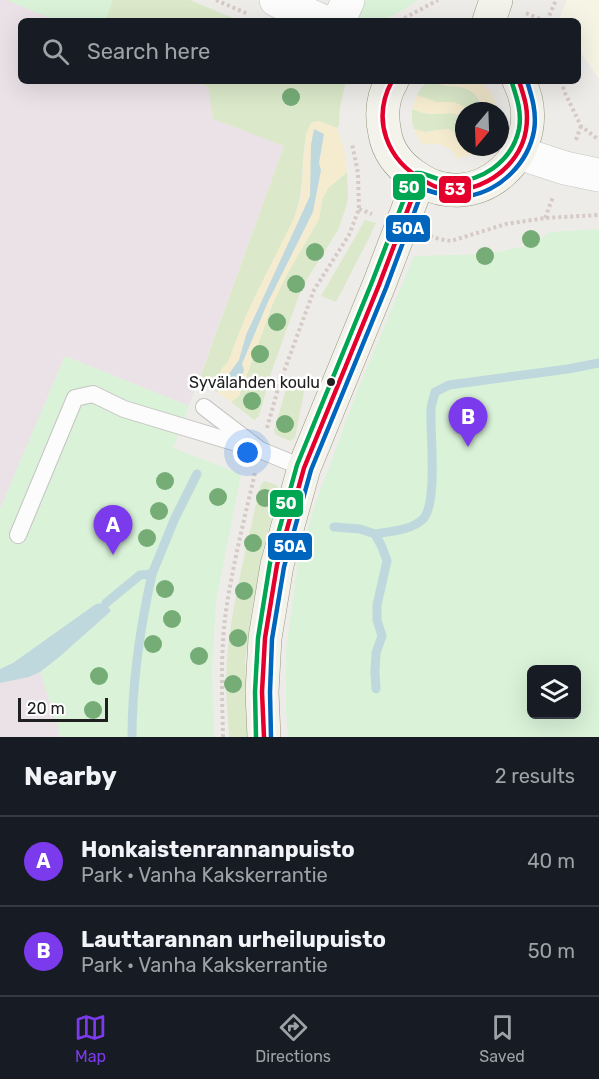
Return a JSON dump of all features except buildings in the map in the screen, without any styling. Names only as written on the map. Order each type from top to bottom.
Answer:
[{"type":"street","points":[[340,18],[348,0]]},
{"type":"street","points":[[490,18],[496,0]]},
{"type":"street","points":[[266,8],[309,18]]},
{"type":"street","points":[[390,84],[383,104],[382,122],[393,156],[405,170],[419,180],[445,189],[460,190],[493,180],[508,168],[519,153],[526,137],[529,118],[527,100],[520,84]]},
{"type":"street","points":[[519,153],[565,168],[599,175]]},
{"type":"street","points":[[264,737],[262,692],[265,638],[277,565],[304,468],[419,180]]},
{"type":"lane","points":[[18,535],[75,398],[93,394],[124,409],[260,450],[304,468]]},
{"type":"lane","points":[[204,407],[260,450]]},
{"type":"path","points":[[216,0],[266,8]]},
{"type":"path","points":[[405,18],[438,0]]},
{"type":"path","points":[[548,18],[556,0]]},
{"type":"path","points":[[562,84],[581,126],[599,140]]},
{"type":"path","points":[[267,427],[279,385],[314,290],[349,235],[359,209],[358,173],[352,136]]},
{"type":"path","points":[[439,239],[452,241],[506,224],[545,218],[599,215]]},
{"type":"path","points":[[223,737],[222,667],[227,605],[254,479]]},
{"type":"shaded area","points":[[0,0],[7,0],[50,18],[18,18],[18,84],[202,84],[208,87],[214,119],[284,146],[189,406],[65,356],[0,509]]},
{"type":"shaded area","points":[[567,0],[599,0],[599,79],[581,53],[581,18],[559,18]]},
{"type":"shaded area","points":[[40,672],[61,737],[0,737],[0,683],[29,677]]},
{"type":"green space","points":[[7,0],[190,0],[233,18],[50,18]]},
{"type":"green space","points":[[7,0],[113,0],[106,18],[50,18]]},
{"type":"green space","points":[[360,0],[418,0],[386,18],[354,16]]},
{"type":"green space","points":[[202,84],[345,84],[337,128],[318,121],[311,123],[305,144],[301,189],[296,212],[246,316],[217,392],[199,380],[284,146],[213,119],[208,87]]},
{"type":"green space","points":[[426,84],[439,84],[468,89],[480,102],[436,102],[417,95]]},
{"type":"green space","points":[[412,109],[431,114],[455,114],[455,133],[448,129],[425,132],[414,129]]},
{"type":"green space","points":[[347,172],[348,197],[338,230],[302,287],[271,373],[259,416],[254,420],[231,402],[239,396],[273,303],[319,219],[322,200],[328,188]]},
{"type":"green space","points":[[365,220],[376,223],[336,302],[321,296]]},
{"type":"green space","points":[[599,229],[599,737],[288,737],[286,650],[298,562],[316,502],[357,392],[414,256],[487,254],[532,245],[550,232]]},
{"type":"green space","points":[[65,356],[189,406],[173,448],[241,474],[216,601],[212,673],[214,737],[61,737],[40,672],[111,611],[106,603],[0,669],[0,509]]},
{"type":"green space","points":[[290,376],[306,382],[295,438],[290,441],[276,435],[274,430]]},
{"type":"green space","points":[[264,481],[277,485],[279,492],[264,546],[245,661],[249,737],[229,737],[226,678],[229,636],[236,593],[260,486]]},
{"type":"sand","points":[[441,84],[484,84],[495,102],[481,102],[472,92]]},
{"type":"sand","points":[[417,95],[436,102],[455,102],[455,115],[431,114],[412,109]]},
{"type":"sand","points":[[318,121],[337,128],[344,149],[347,172],[328,188],[322,200],[319,219],[273,303],[239,396],[231,402],[217,392],[220,389],[219,374],[228,362],[247,313],[295,216],[301,198],[306,135],[311,123]],"holes":[[[323,143],[319,163],[321,170],[313,212],[267,304],[242,364],[228,375],[239,360],[246,335],[310,196],[311,181]]]},
{"type":"sand","points":[[414,129],[425,132],[448,129],[455,133],[455,156],[467,156],[456,159],[447,147],[433,143],[423,145]]},
{"type":"water","points":[[314,129],[324,134],[319,163],[321,170],[313,212],[267,304],[242,364],[244,370],[237,389],[226,384],[228,375],[239,360],[246,335],[310,196],[311,145]]},
{"type":"water","points":[[106,603],[111,611],[40,672],[29,677],[0,683],[0,669],[13,663],[96,604]]},
{"type":"waterway","points":[[375,534],[412,526],[423,519],[428,511],[432,484],[431,408],[435,392],[449,385],[599,363]]},
{"type":"waterway","points":[[106,603],[140,575],[152,574],[175,518],[197,474]]},
{"type":"waterway","points":[[334,527],[360,529],[375,534],[387,561],[377,605],[377,620],[382,636],[376,653],[376,689]]},
{"type":"waterway","points":[[132,737],[133,696],[138,655],[152,574]]},
{"type":"transit line","name":"53","points":[[391,84],[383,110],[383,125],[392,151],[412,173],[434,186],[451,190],[480,185],[493,178],[515,157],[522,144],[527,123],[526,105],[520,84]]},
{"type":"transit line","name":"50","points":[[256,737],[255,692],[258,638],[270,563],[297,465],[413,176],[420,173],[444,180],[471,179],[482,175],[502,161],[515,141],[520,123],[512,84]]},
{"type":"transit line","name":"50A","points":[[271,737],[272,639],[284,567],[311,470],[386,288],[423,189],[446,195],[469,196],[492,188],[511,173],[526,154],[534,131],[534,111],[528,84]]},
{"type":"transit line","name":"53","points":[[264,737],[262,692],[265,638],[277,565],[304,468],[419,180]]},
{"type":"place","name":"Syvälahden koulu","points":[[331,382]]},
{"type":"place","name":"Lauttarannan urheilupuisto","points":[[468,447]]},
{"type":"place","name":"Honkaistenrannanpuisto","points":[[113,555]]}]
